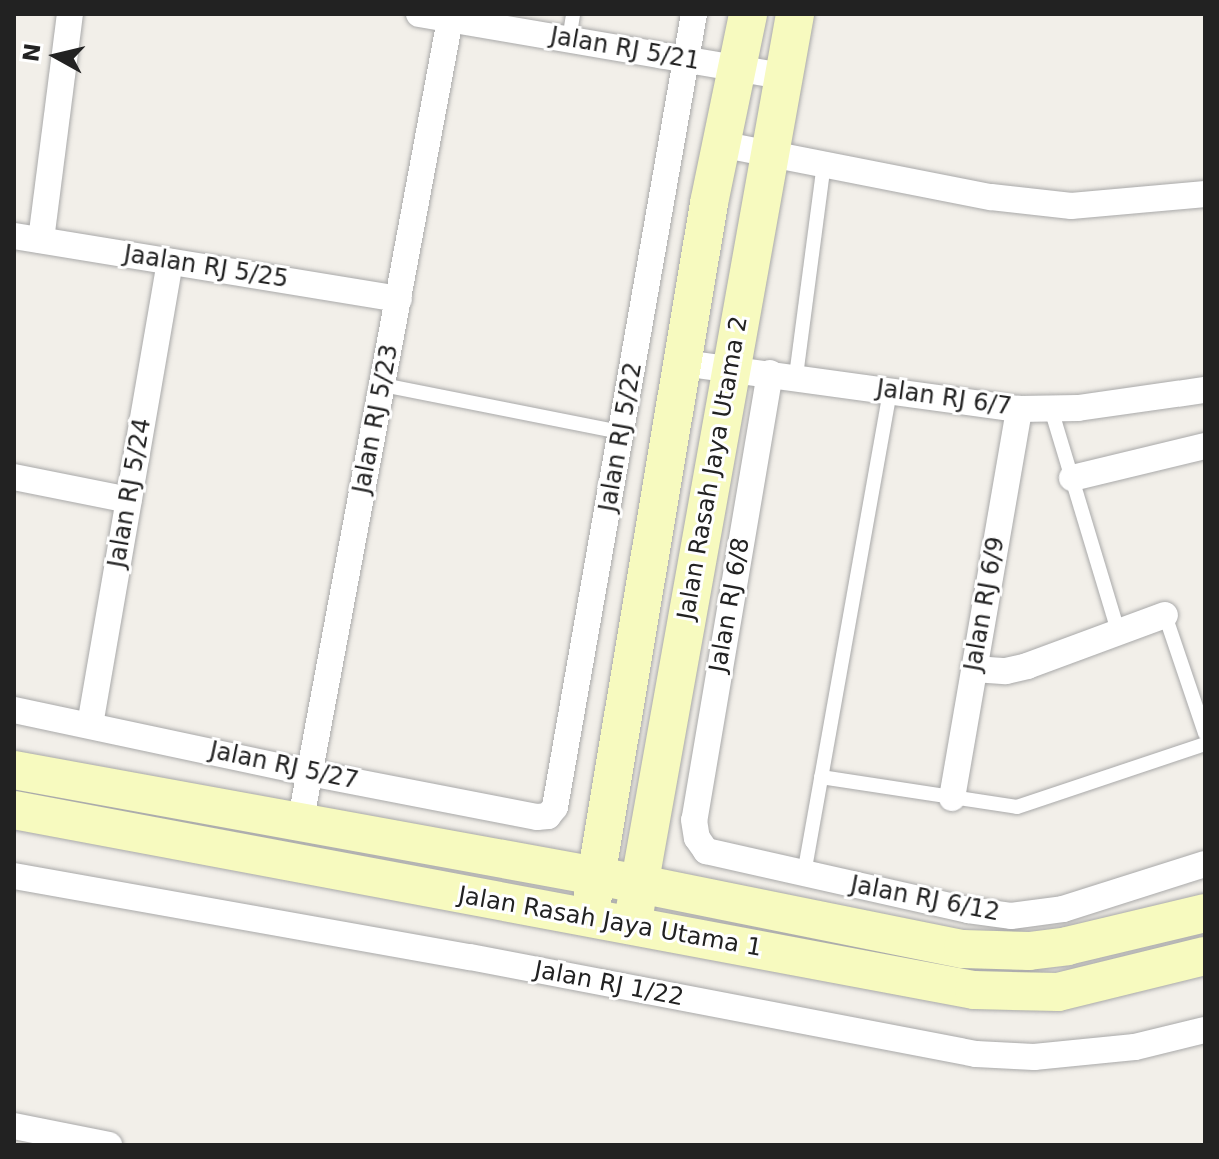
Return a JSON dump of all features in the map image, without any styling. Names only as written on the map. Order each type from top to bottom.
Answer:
[{"type":"main road","name":"Jalan Rasah Jaya Utama 2","points":[[588,919],[720,144],[748,14]]},
{"type":"main road","name":"Jalan Rasah Jaya Utama 2","points":[[633,923],[795,14]]},
{"type":"main road","name":"Jalan Rasah Jaya Utama 1","points":[[14,770],[640,884],[963,949],[1029,951],[1067,946],[1205,913]]},
{"type":"main road","name":"Jalan Rasah Jaya Utama 1","points":[[14,810],[588,919],[633,923],[974,990],[1058,992],[1205,956]]},
{"type":"street","points":[[41,240],[70,14]]},
{"type":"street","name":"Jalan RJ 5/21","points":[[419,14],[571,27],[687,61],[783,76]]},
{"type":"street","name":"Jalan RJ 5/22","points":[[552,812],[694,14]]},
{"type":"street","name":"Jalan RJ 5/23","points":[[300,824],[451,17]]},
{"type":"street","points":[[720,144],[991,197],[1071,206],[1205,194]]},
{"type":"street","name":"Jaalan RJ 5/25","points":[[14,236],[399,299]]},
{"type":"street","name":"Jalan RJ 5/24","points":[[90,725],[170,262]]},
{"type":"street","name":"Jalan RJ 6/7","points":[[683,363],[796,376],[1019,409],[1051,409],[1205,390]]},
{"type":"street","name":"Jalan RJ 6/8","points":[[697,838],[694,820],[770,373]]},
{"type":"street","name":"Jalan RJ 6/9","points":[[952,798],[1019,409]]},
{"type":"street","points":[[1072,478],[1205,446]]},
{"type":"street","points":[[14,477],[129,500]]},
{"type":"street","points":[[974,669],[1006,671],[1027,666],[1165,615]]},
{"type":"street","name":"Jalan RJ 5/27","points":[[14,710],[537,817],[552,812]]},
{"type":"street","name":"Jalan RJ 6/12","points":[[697,838],[706,851],[1011,916],[1063,909],[1205,864]]},
{"type":"street","name":"Jalan RJ 1/22","points":[[14,876],[470,957],[976,1054],[1034,1057],[1135,1047],[1205,1030]]},
{"type":"street","points":[[14,1126],[109,1145]]},
{"type":"lane","points":[[796,376],[824,164]]},
{"type":"lane","points":[[383,385],[621,432]]},
{"type":"lane","points":[[804,874],[890,390]]},
{"type":"lane","points":[[1051,409],[1118,631]]},
{"type":"lane","points":[[1165,615],[1205,733]]},
{"type":"lane","points":[[821,777],[1000,806],[1031,805],[1205,744]]}]
